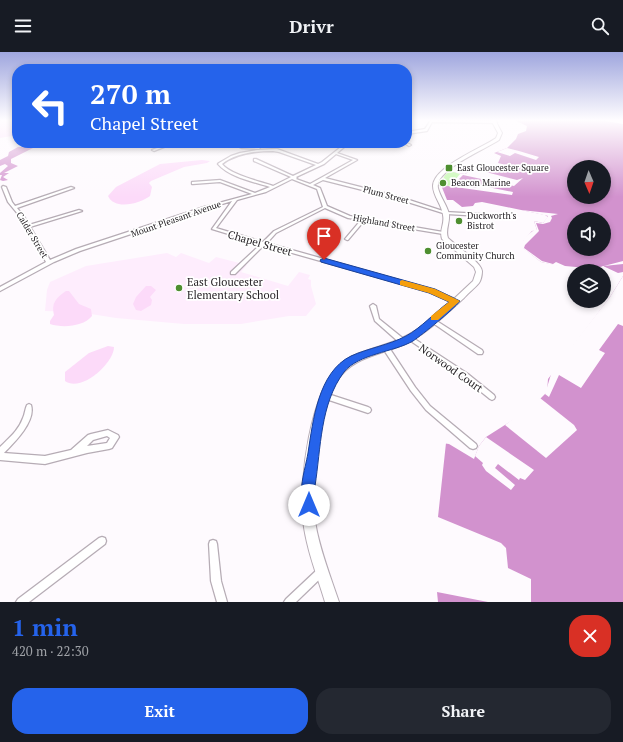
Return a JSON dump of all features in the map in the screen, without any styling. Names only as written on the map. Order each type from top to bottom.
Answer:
[{"type":"main road","points":[[332,602],[313,538],[308,491],[318,422],[325,396],[341,368],[354,359],[406,340],[455,301],[476,282],[479,272],[472,260],[446,239],[443,233],[446,226],[446,213],[435,188],[435,180],[449,166],[486,146]]},
{"type":"street","points":[[154,150],[159,148]]},
{"type":"street","points":[[248,148],[275,149],[318,165]]},
{"type":"street","name":"Mount Pleasant Avenue","points":[[0,289],[49,263],[78,250],[205,208],[273,188],[318,165],[342,148]]},
{"type":"street","points":[[273,188],[234,173],[222,167],[220,164],[226,160],[257,150],[279,151]]},
{"type":"street","points":[[311,186],[355,160],[335,153]]},
{"type":"street","points":[[233,273],[281,228],[325,207],[318,188],[255,160]]},
{"type":"street","name":"Plum Street","points":[[324,179],[399,198],[446,213],[500,216]]},
{"type":"street","points":[[193,183],[220,181],[256,194]]},
{"type":"street","name":"Calder Street","points":[[4,187],[10,202],[29,226],[49,263]]},
{"type":"street","points":[[15,207],[72,188]]},
{"type":"street","name":"Chapel Street","points":[[235,200],[214,229],[432,291],[455,301]]},
{"type":"street","name":"Highland Street","points":[[325,207],[341,214],[363,220],[443,233]]},
{"type":"street","points":[[29,226],[80,211]]},
{"type":"street","points":[[347,239],[363,220]]},
{"type":"street","name":"Norwood Court","points":[[373,306],[377,320],[406,340],[466,376],[492,397]]},
{"type":"street","points":[[432,320],[480,352]]},
{"type":"street","points":[[386,348],[413,389],[428,408],[473,446]]},
{"type":"street","points":[[325,396],[368,410]]},
{"type":"street","points":[[0,452],[16,436],[28,418],[29,407]]},
{"type":"street","points":[[0,456],[45,460],[74,452],[109,446],[115,437],[108,433],[91,437],[74,452]]},
{"type":"street","points":[[21,602],[102,541]]},
{"type":"street","points":[[213,544],[216,581],[222,602]]},
{"type":"street","points":[[289,602],[322,571]]},
{"type":"shaded area","points":[[509,146],[623,146],[623,272],[618,273],[611,270],[611,264],[567,264],[566,267],[541,262],[523,248],[523,241],[532,231],[537,230],[534,221],[543,223],[548,217],[545,215],[482,202],[475,203],[473,206],[462,207],[453,200],[447,200],[441,185],[452,172],[465,174],[470,169],[475,170],[480,165],[486,165],[522,172],[518,168],[498,163],[501,156],[494,153]]},
{"type":"shaded area","points":[[16,148],[33,148],[11,159],[11,163],[18,166],[4,173],[9,173],[3,177],[8,180],[3,181],[0,180],[2,175],[0,175],[0,173],[8,166],[5,164],[0,166],[0,160],[8,156],[9,152]]},
{"type":"shaded area","points":[[202,160],[210,161],[207,163],[184,167],[151,181],[149,183],[152,187],[150,196],[141,201],[122,204],[111,201],[108,196],[116,187],[160,164]]},
{"type":"shaded area","name":"East Gloucester Elementary School","points":[[167,253],[176,257],[181,253],[209,263],[216,257],[247,265],[241,272],[288,286],[299,272],[310,275],[308,279],[311,280],[311,286],[316,304],[306,316],[289,316],[241,324],[184,324],[116,318],[78,312],[45,311],[47,290],[50,282],[86,266]]},
{"type":"shaded area","points":[[623,276],[623,602],[499,602],[499,547],[436,523],[442,443],[449,444],[474,459],[479,446],[486,437],[530,409],[547,392],[548,379],[602,308],[611,308],[611,295]]},
{"type":"shaded area","points":[[146,286],[151,286],[156,290],[150,297],[152,300],[151,305],[141,311],[136,310],[133,304],[136,297]]},
{"type":"shaded area","points":[[66,291],[69,291],[79,304],[91,309],[92,316],[88,320],[72,326],[50,324],[50,321],[54,315],[53,307],[55,301]]},
{"type":"shaded area","points":[[108,346],[114,347],[113,354],[109,361],[96,374],[88,380],[79,383],[72,384],[65,381],[65,372],[89,353]]},
{"type":"shaded area","points":[[437,592],[488,602],[438,602]]},
{"type":"pier","points":[[507,148],[539,157],[536,160],[515,153],[510,156],[497,152]]},
{"type":"pier","points":[[479,165],[482,165],[478,170],[517,180],[523,178],[514,186],[463,175],[455,183],[476,188],[478,185],[513,192],[512,195],[441,185],[452,172],[465,174],[473,170],[476,171],[475,169]]},
{"type":"pier","points":[[521,210],[558,214],[551,216],[552,218],[550,222],[543,224],[536,223],[539,231],[525,245],[524,248],[542,261],[553,264],[556,262],[567,266],[567,268],[541,262],[521,247],[525,237],[534,230],[537,230],[534,221],[543,223],[548,216]]},
{"type":"pier","points":[[623,261],[623,264],[611,265]]},
{"type":"pier","points":[[623,276],[623,326],[618,324],[599,350],[605,353],[581,388],[559,375],[549,397],[545,394],[552,371],[601,308],[611,308],[611,295]]},
{"type":"pier","points":[[540,398],[574,425],[577,430],[546,458],[505,425]]},
{"type":"pier","points":[[486,437],[534,470],[525,480],[520,478],[519,480],[498,464],[495,468],[515,485],[511,490],[486,471],[482,465],[483,463],[475,456],[479,446]]},
{"type":"pier","points":[[440,442],[446,443],[438,517],[501,543],[506,548],[508,568],[531,579],[531,602],[499,602],[497,549],[434,524],[431,516],[435,465]]},
{"type":"building","points":[[450,171],[460,174],[450,186],[440,185],[445,175]]},
{"type":"slow traffic","points":[[402,283],[432,291],[455,301],[435,318]]},
{"type":"place","name":"East Gloucester Square","points":[[449,168]]},
{"type":"place","name":"Beacon Marine","points":[[443,183]]},
{"type":"place","name":"Duckworth's Bistrot","points":[[459,221]]},
{"type":"place","name":"Gloucester Community Church","points":[[428,251]]},
{"type":"place","name":"East Gloucester Elementary School","points":[[179,288]]},
{"type":"route","points":[[309,505],[308,491],[321,407],[328,390],[341,368],[354,359],[395,345],[410,338],[455,301],[432,291],[324,260]]}]
